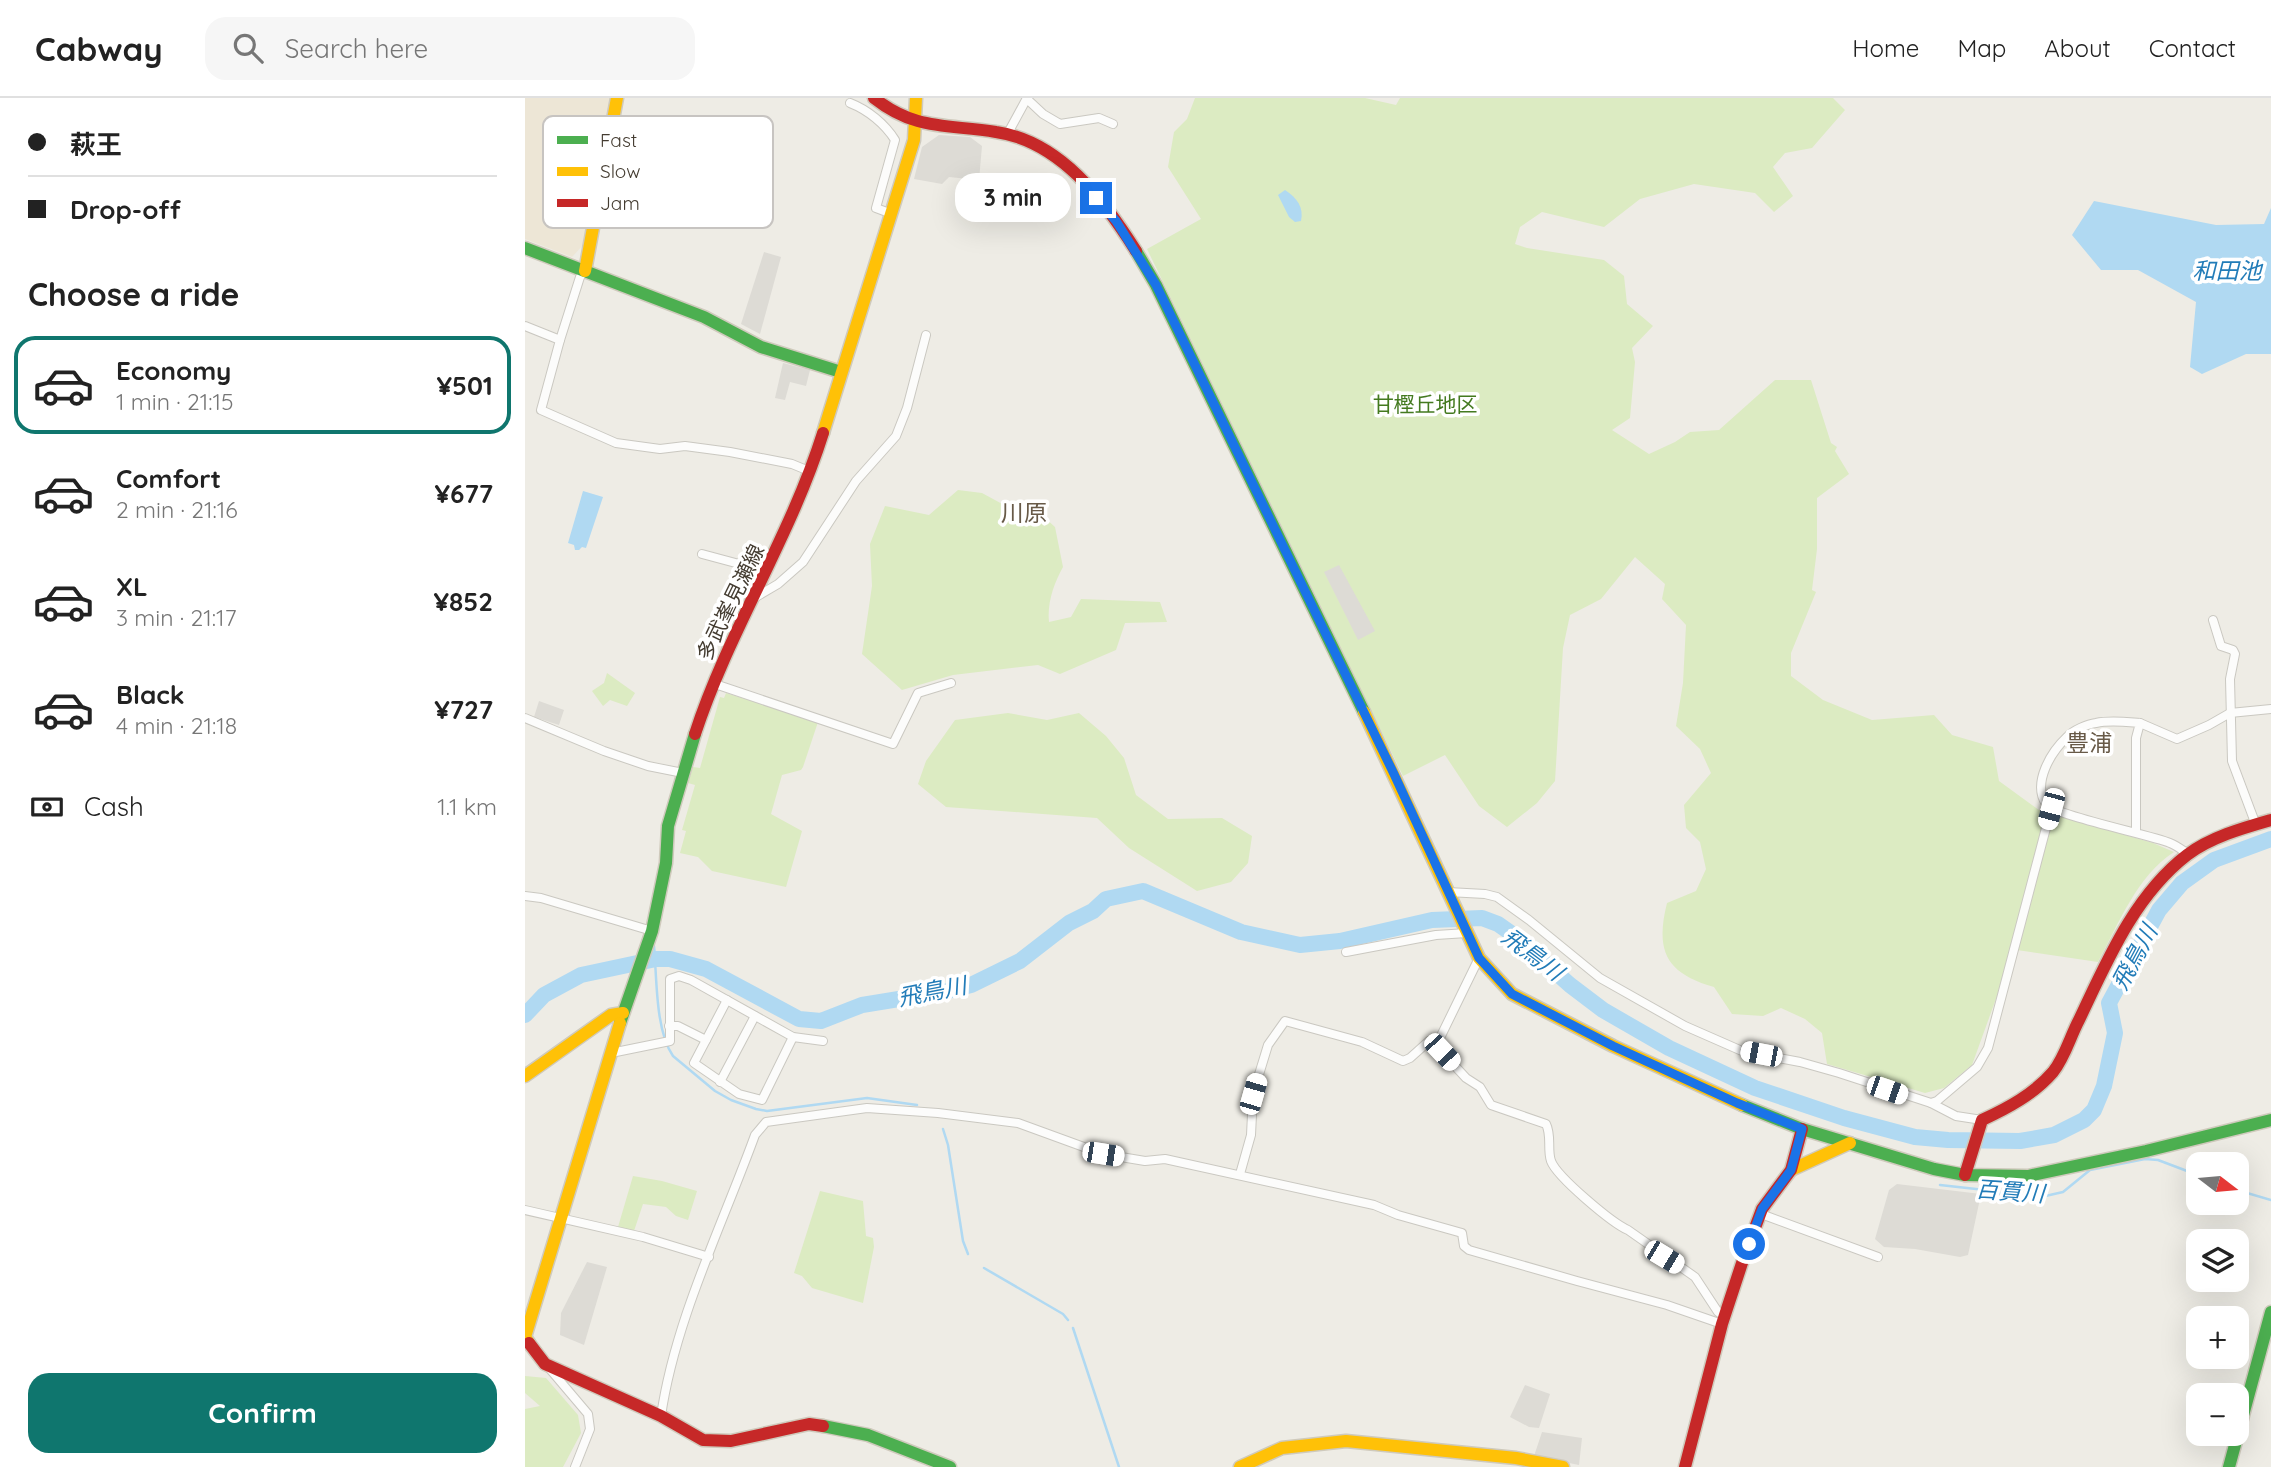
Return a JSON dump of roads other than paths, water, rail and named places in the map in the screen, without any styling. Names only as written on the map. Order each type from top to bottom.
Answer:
[{"type":"main road","points":[[614,116],[617,98]]},
{"type":"main road","points":[[874,98],[896,114],[915,123],[1008,133],[1040,144],[1067,166],[1110,214],[1147,269],[1297,575],[1479,958],[1512,994],[1613,1046],[1737,1103],[1802,1129],[1934,1169],[1965,1175],[2028,1175],[2146,1151],[2271,1120]]},
{"type":"main road","name":"多武峯見瀬線","points":[[525,1337],[623,1013],[652,931],[666,863],[668,826],[683,773],[712,683],[790,522],[809,471],[892,214],[913,140],[916,98]]},
{"type":"main road","points":[[585,271],[593,228]]},
{"type":"main road","points":[[525,248],[704,317],[761,347],[841,372]]},
{"type":"main road","points":[[1965,1175],[1980,1124],[2013,1107],[2058,1065],[2121,936],[2159,883],[2188,854],[2224,836],[2271,820]]},
{"type":"main road","points":[[525,1076],[611,1015],[623,1013]]},
{"type":"main road","points":[[1685,1467],[1723,1320],[1762,1209],[1791,1170],[1802,1129]]},
{"type":"main road","points":[[1791,1170],[1850,1143]]},
{"type":"main road","points":[[2229,1467],[2271,1312]]},
{"type":"main road","points":[[525,1337],[545,1364],[661,1416],[703,1440],[731,1441],[809,1424],[868,1435],[946,1466]]},
{"type":"main road","points":[[1240,1467],[1282,1448],[1346,1441],[1516,1458],[1563,1467]]},
{"type":"street","points":[[1008,133],[1027,98],[1043,114],[1060,124],[1099,118],[1113,124]]},
{"type":"street","points":[[850,103],[862,108],[887,128],[895,140],[876,208],[892,214]]},
{"type":"street","points":[[585,271],[580,277],[560,340],[541,410],[616,443],[660,449],[685,446],[730,452],[792,464],[809,471]]},
{"type":"street","points":[[525,326],[560,340]]},
{"type":"street","points":[[752,599],[778,584],[803,562],[856,481],[896,436],[907,408],[926,335]]},
{"type":"street","points":[[702,554],[743,565],[764,574]]},
{"type":"street","points":[[2213,620],[2221,646],[2233,650],[2235,654],[2230,679],[2232,761],[2256,825]]},
{"type":"street","points":[[712,683],[893,744],[918,692],[951,684]]},
{"type":"street","points":[[2188,854],[2172,843],[2051,809],[2046,804],[2041,788],[2043,772],[2068,736],[2095,723],[2140,723],[2177,739],[2230,713],[2271,709]]},
{"type":"street","points":[[525,718],[604,751],[648,766],[683,773]]},
{"type":"street","points":[[2136,833],[2136,738],[2140,723]]},
{"type":"street","points":[[1931,1103],[1937,1101],[1977,1067],[1988,1048],[2051,809]]},
{"type":"street","points":[[1450,896],[1485,894],[1497,897],[1600,978],[1685,1027],[1742,1051],[1800,1062],[1931,1103],[1956,1116],[1980,1124]]},
{"type":"street","points":[[525,896],[541,898],[652,931]]},
{"type":"street","points":[[1346,952],[1436,935],[1468,936]]},
{"type":"street","points":[[1479,958],[1438,1042],[1442,1052],[1466,1077],[1480,1087],[1491,1105],[1546,1124],[1551,1160],[1563,1177],[1615,1224],[1635,1234],[1695,1277],[1723,1320]]},
{"type":"street","points":[[611,1053],[666,1042],[670,979],[680,976],[793,1037],[823,1041]]},
{"type":"street","points":[[727,1000],[694,1063],[739,1094],[762,1100],[793,1037]]},
{"type":"street","points":[[720,1082],[755,1016]]},
{"type":"street","points":[[1240,1174],[1251,1135],[1253,1094],[1268,1045],[1285,1021],[1362,1042],[1403,1061],[1429,1041],[1438,1042]]},
{"type":"street","points":[[669,1026],[677,1026],[706,1040]]},
{"type":"street","points":[[661,1416],[670,1364],[755,1135],[766,1122],[867,1108],[1018,1123],[1103,1154],[1145,1161],[1165,1159],[1374,1205],[1398,1215],[1462,1233],[1464,1246],[1469,1250],[1577,1282],[1723,1320]]},
{"type":"street","points":[[525,1210],[643,1237],[709,1257]]},
{"type":"street","points":[[1761,1214],[1878,1257]]},
{"type":"street","points":[[545,1364],[588,1414],[590,1429],[575,1467]]},
{"type":"water","points":[[1285,190],[1299,203],[1301,221],[1295,222],[1289,217],[1278,195]]},
{"type":"water","name":"和田池","points":[[2094,201],[2216,225],[2264,224],[2271,208],[2271,354],[2246,354],[2202,374],[2190,367],[2196,302],[2138,270],[2101,270],[2072,235]]},
{"type":"water","points":[[583,491],[603,497],[586,548],[575,550],[574,545],[568,543]]},
{"type":"waterway","name":"飛鳥川","points":[[525,1015],[544,995],[581,975],[656,959],[670,959],[706,969],[799,1019],[821,1021],[862,1005],[971,985],[1020,961],[1069,923],[1093,911],[1106,899],[1143,891],[1241,932],[1300,945],[1340,941],[1432,920],[1482,918],[1498,924],[1515,936],[1570,985],[1603,1010],[1669,1048],[1755,1088],[1844,1118],[1915,1137],[2020,1141],[2054,1135],[2084,1120],[2094,1110],[2104,1086],[2115,1033],[2109,1003],[2159,910],[2182,883],[2214,860],[2271,839]]},
{"type":"waterway","points":[[654,946],[660,1018],[667,1045],[673,1056],[715,1091],[731,1100],[767,1111],[867,1098],[917,1105]]},
{"type":"waterway","points":[[943,1129],[948,1145],[963,1241],[968,1254]]},
{"type":"waterway","name":"百貫川","points":[[1940,1185],[2010,1196],[2041,1197],[2063,1192],[2090,1170],[2145,1159],[2158,1160],[2186,1171]]},
{"type":"waterway","name":"百貫川","points":[[2249,1194],[2271,1200]]},
{"type":"waterway","points":[[984,1268],[1063,1314],[1068,1320]]},
{"type":"waterway","points":[[1073,1328],[1119,1467]]},
{"type":"district","name":"川原","points":[[1024,512]]},
{"type":"district","name":"豊浦","points":[[2089,742]]},
{"type":"park label","name":"甘樫丘地区","points":[[1425,404]]}]
